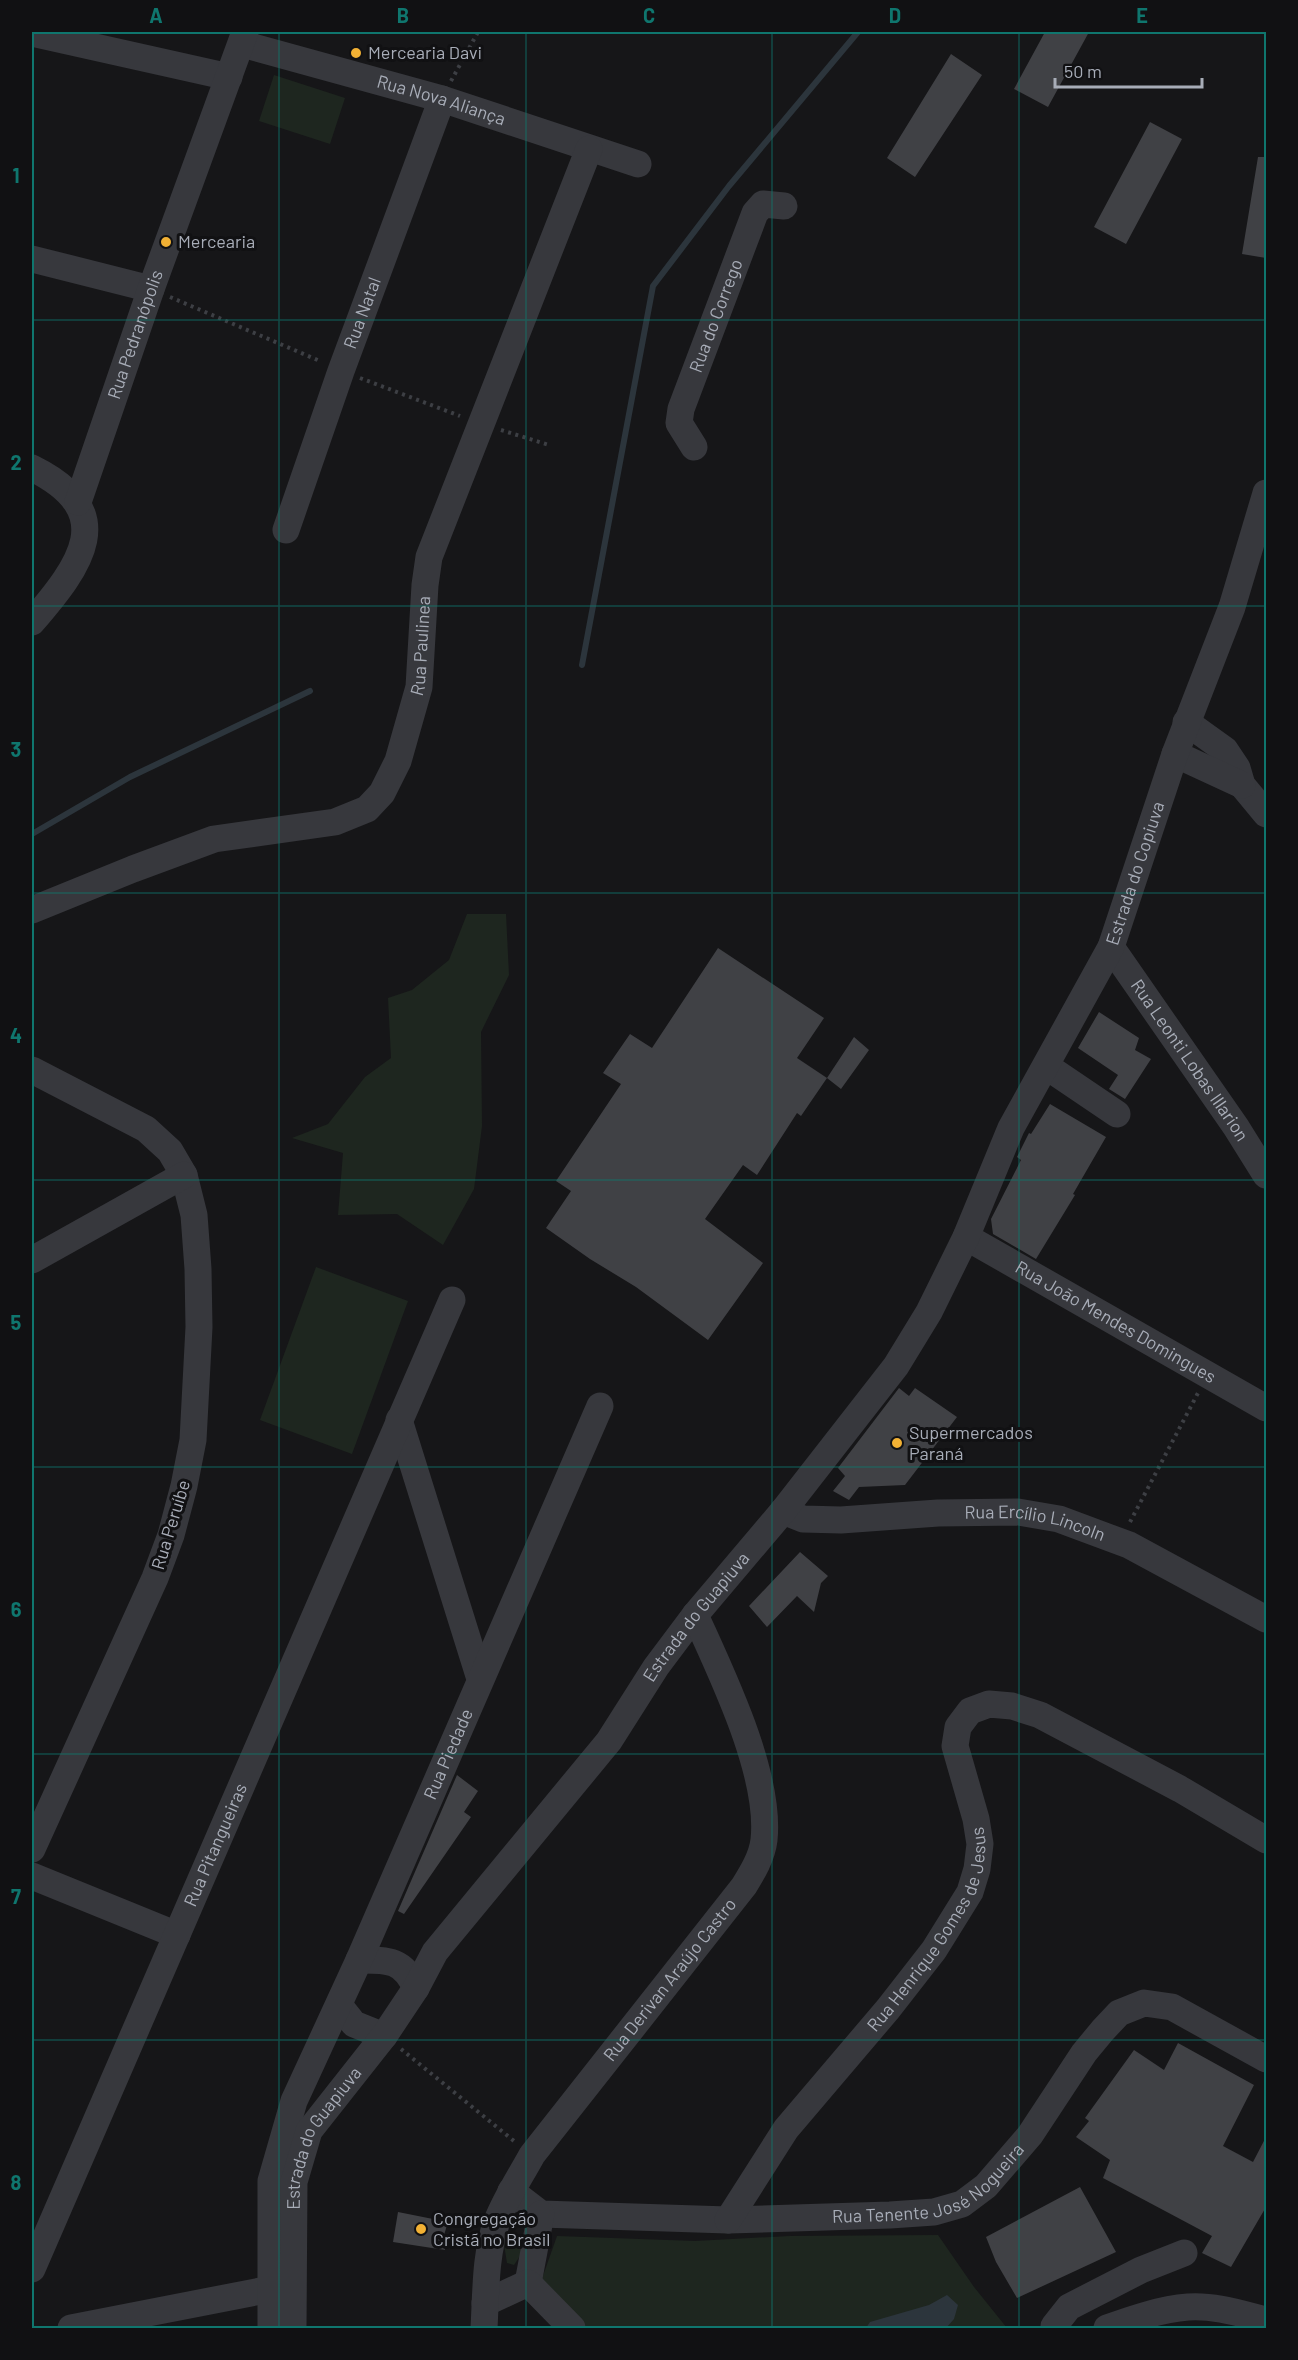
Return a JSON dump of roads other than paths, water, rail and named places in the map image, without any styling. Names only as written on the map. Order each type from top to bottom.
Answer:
[{"type":"street","points":[[32,33],[229,77]]},
{"type":"street","name":"Rua Pedranópolis","points":[[78,502],[151,289],[244,38]]},
{"type":"street","name":"Rua Nova Aliança","points":[[244,38],[442,99],[638,164]]},
{"type":"street","name":"Rua Natal","points":[[286,530],[341,370],[442,99]]},
{"type":"street","name":"Rua Paulinea","points":[[32,910],[214,839],[335,822],[366,809],[382,793],[398,761],[419,687],[425,585],[429,557],[589,149]]},
{"type":"street","name":"Rua do Corrego","points":[[694,447],[679,423],[681,408],[755,213],[763,204],[784,206]]},
{"type":"street","points":[[32,259],[151,289]]},
{"type":"street","points":[[32,468],[66,488],[78,502],[84,515],[81,550],[73,569],[32,622]]},
{"type":"street","name":"Estrada do Copiuva","points":[[966,1237],[1011,1128],[1111,947],[1186,722],[1232,606],[1266,493]]},
{"type":"street","points":[[1186,722],[1225,750],[1237,768],[1242,785],[1266,814]]},
{"type":"street","points":[[1175,754],[1242,785]]},
{"type":"street","name":"Rua Leonti Lobas Illarion","points":[[1111,947],[1266,1174]]},
{"type":"street","points":[[1046,1066],[1117,1114]]},
{"type":"street","name":"Rua Peruíbe","points":[[32,1070],[146,1130],[170,1151],[184,1175],[194,1215],[199,1327],[193,1440],[171,1534],[155,1578],[32,1849]]},
{"type":"street","points":[[32,1260],[184,1175]]},
{"type":"street","name":"Rua João Mendes Domingues","points":[[966,1237],[1266,1408]]},
{"type":"street","name":"Estrada do Guapiuva","points":[[271,2328],[287,2304],[294,2182],[309,2131],[384,2036],[416,1988],[435,1952],[609,1741],[656,1667],[695,1615],[783,1511],[896,1366],[929,1312],[966,1237]]},
{"type":"street","name":"Rua Pitangueiras","points":[[32,2269],[452,1300]]},
{"type":"street","name":"Rua Piedade","points":[[294,2101],[359,1960],[600,1406]]},
{"type":"street","points":[[399,1420],[480,1679]]},
{"type":"street","name":"Rua Ercílio Lincoln","points":[[783,1511],[803,1518],[841,1521],[938,1513],[1018,1512],[1059,1520],[1120,1542],[1266,1620]]},
{"type":"street","name":"Rua Derivan Araújo Castro","points":[[484,2316],[489,2258],[496,2223],[532,2155],[744,1886],[756,1866],[764,1842],[764,1811],[755,1768],[724,1677],[695,1615]]},
{"type":"street","name":"Rua Henrique Gomes de Jesus","points":[[728,2220],[786,2129],[888,2009],[927,1958],[970,1892],[977,1869],[980,1844],[976,1819],[955,1746],[958,1727],[970,1711],[989,1704],[1012,1706],[1040,1715],[1180,1790],[1266,1840]]},
{"type":"street","points":[[32,1876],[177,1935]]},
{"type":"street","points":[[359,1960],[394,1962],[435,1952]]},
{"type":"street","points":[[394,1962],[405,1971],[416,1988]]},
{"type":"street","name":"Rua Tenente José Nogueira","points":[[541,2214],[728,2220],[934,2212],[962,2204],[986,2186],[1030,2135],[1102,2030],[1119,2013],[1144,2004],[1172,2007],[1266,2059]]},
{"type":"street","points":[[339,2005],[354,2024],[384,2036]]},
{"type":"street","name":"Estrada do Guapiuva","points":[[287,2304],[271,2181],[294,2101]]},
{"type":"street","points":[[484,2316],[528,2283],[541,2214],[511,2191]]},
{"type":"street","points":[[1054,2326],[1069,2307],[1141,2270],[1184,2253]]},
{"type":"street","points":[[528,2283],[572,2328]]},
{"type":"street","points":[[71,2328],[287,2304]]},
{"type":"street","points":[[1107,2328],[1150,2314],[1189,2307],[1218,2309],[1266,2320]]},
{"type":"waterway","points":[[582,665],[653,286],[729,186],[858,32]]},
{"type":"waterway","points":[[32,834],[130,777],[310,691]]},
{"type":"place","name":"Mercearia Davi","points":[[356,53]]},
{"type":"place","name":"Mercearia","points":[[166,242]]},
{"type":"place","name":"Supermercados Paraná","points":[[897,1443]]},
{"type":"place","name":"Congregação Cristã no Brasil","points":[[421,2229]]}]
